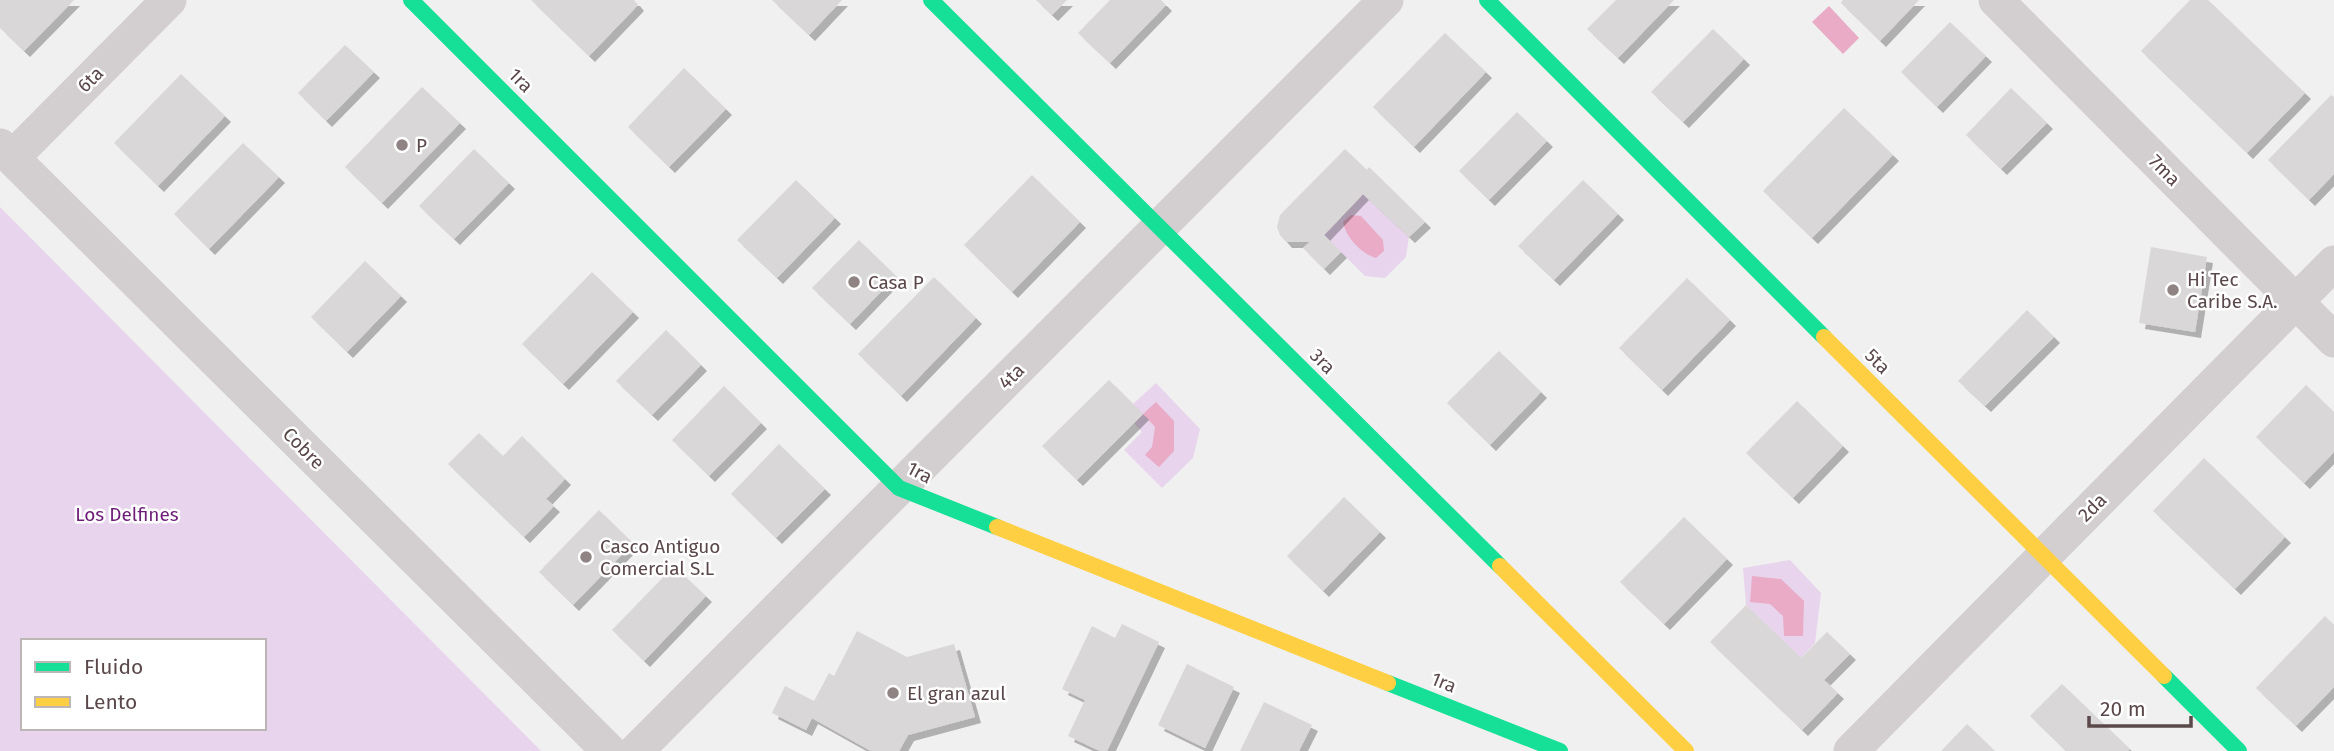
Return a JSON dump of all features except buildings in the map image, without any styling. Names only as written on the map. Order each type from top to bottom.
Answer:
[{"type":"street","name":"6ta","points":[[6,152],[169,0]]},
{"type":"street","name":"1ra","points":[[411,0],[899,488],[1560,751]]},
{"type":"street","name":"3ra","points":[[931,0],[1685,751]]},
{"type":"street","name":"4ta","points":[[636,751],[1386,0]]},
{"type":"street","name":"5ta","points":[[1487,0],[2239,751]]},
{"type":"street","name":"7ma","points":[[1996,0],[2334,340]]},
{"type":"street","name":"Cobre","points":[[6,152],[609,751]]},
{"type":"street","name":"2da","points":[[1851,751],[2334,263]]},
{"type":"green space","points":[[1363,194],[1409,237],[1406,257],[1385,278],[1365,276],[1324,235]]},
{"type":"green space","name":"Los Delfines","points":[[0,207],[541,751],[0,751]]},
{"type":"green space","points":[[1156,383],[1200,429],[1193,458],[1162,488],[1124,450],[1142,432],[1134,423],[1143,414],[1133,404]]},
{"type":"green space","points":[[1790,560],[1821,593],[1815,643],[1801,658],[1746,605],[1743,568]]},
{"type":"shaded area","points":[[1829,6],[1859,38],[1843,54],[1812,22]]},
{"type":"shaded area","points":[[1351,215],[1361,216],[1383,240],[1384,251],[1376,258],[1360,249],[1347,234],[1343,222]]},
{"type":"shaded area","points":[[1156,402],[1174,421],[1174,451],[1159,467],[1145,455],[1152,447],[1155,427],[1143,414]]},
{"type":"shaded area","points":[[1752,576],[1781,579],[1804,601],[1803,636],[1784,636],[1783,616],[1770,604],[1750,602]]},
{"type":"traffic: fast","points":[[411,0],[899,488],[997,527]]},
{"type":"traffic: fast","points":[[931,0],[1500,566]]},
{"type":"traffic: fast","points":[[1487,0],[1824,337]]},
{"type":"traffic: fast","points":[[2164,676],[2239,751]]},
{"type":"traffic: fast","points":[[1388,683],[1560,751]]},
{"type":"traffic: slow","points":[[1824,337],[2164,676]]},
{"type":"traffic: slow","points":[[997,527],[1388,683]]},
{"type":"traffic: slow","points":[[1500,566],[1686,751]]},
{"type":"place","name":"P","points":[[402,145]]},
{"type":"place","name":"Casa P","points":[[854,282]]},
{"type":"place","name":"Hi Tec Caribe S.A.","points":[[2173,290]]},
{"type":"place","name":"Casco Antiguo Comercial S.L","points":[[586,557]]},
{"type":"place","name":"El gran azul","points":[[893,693]]}]
